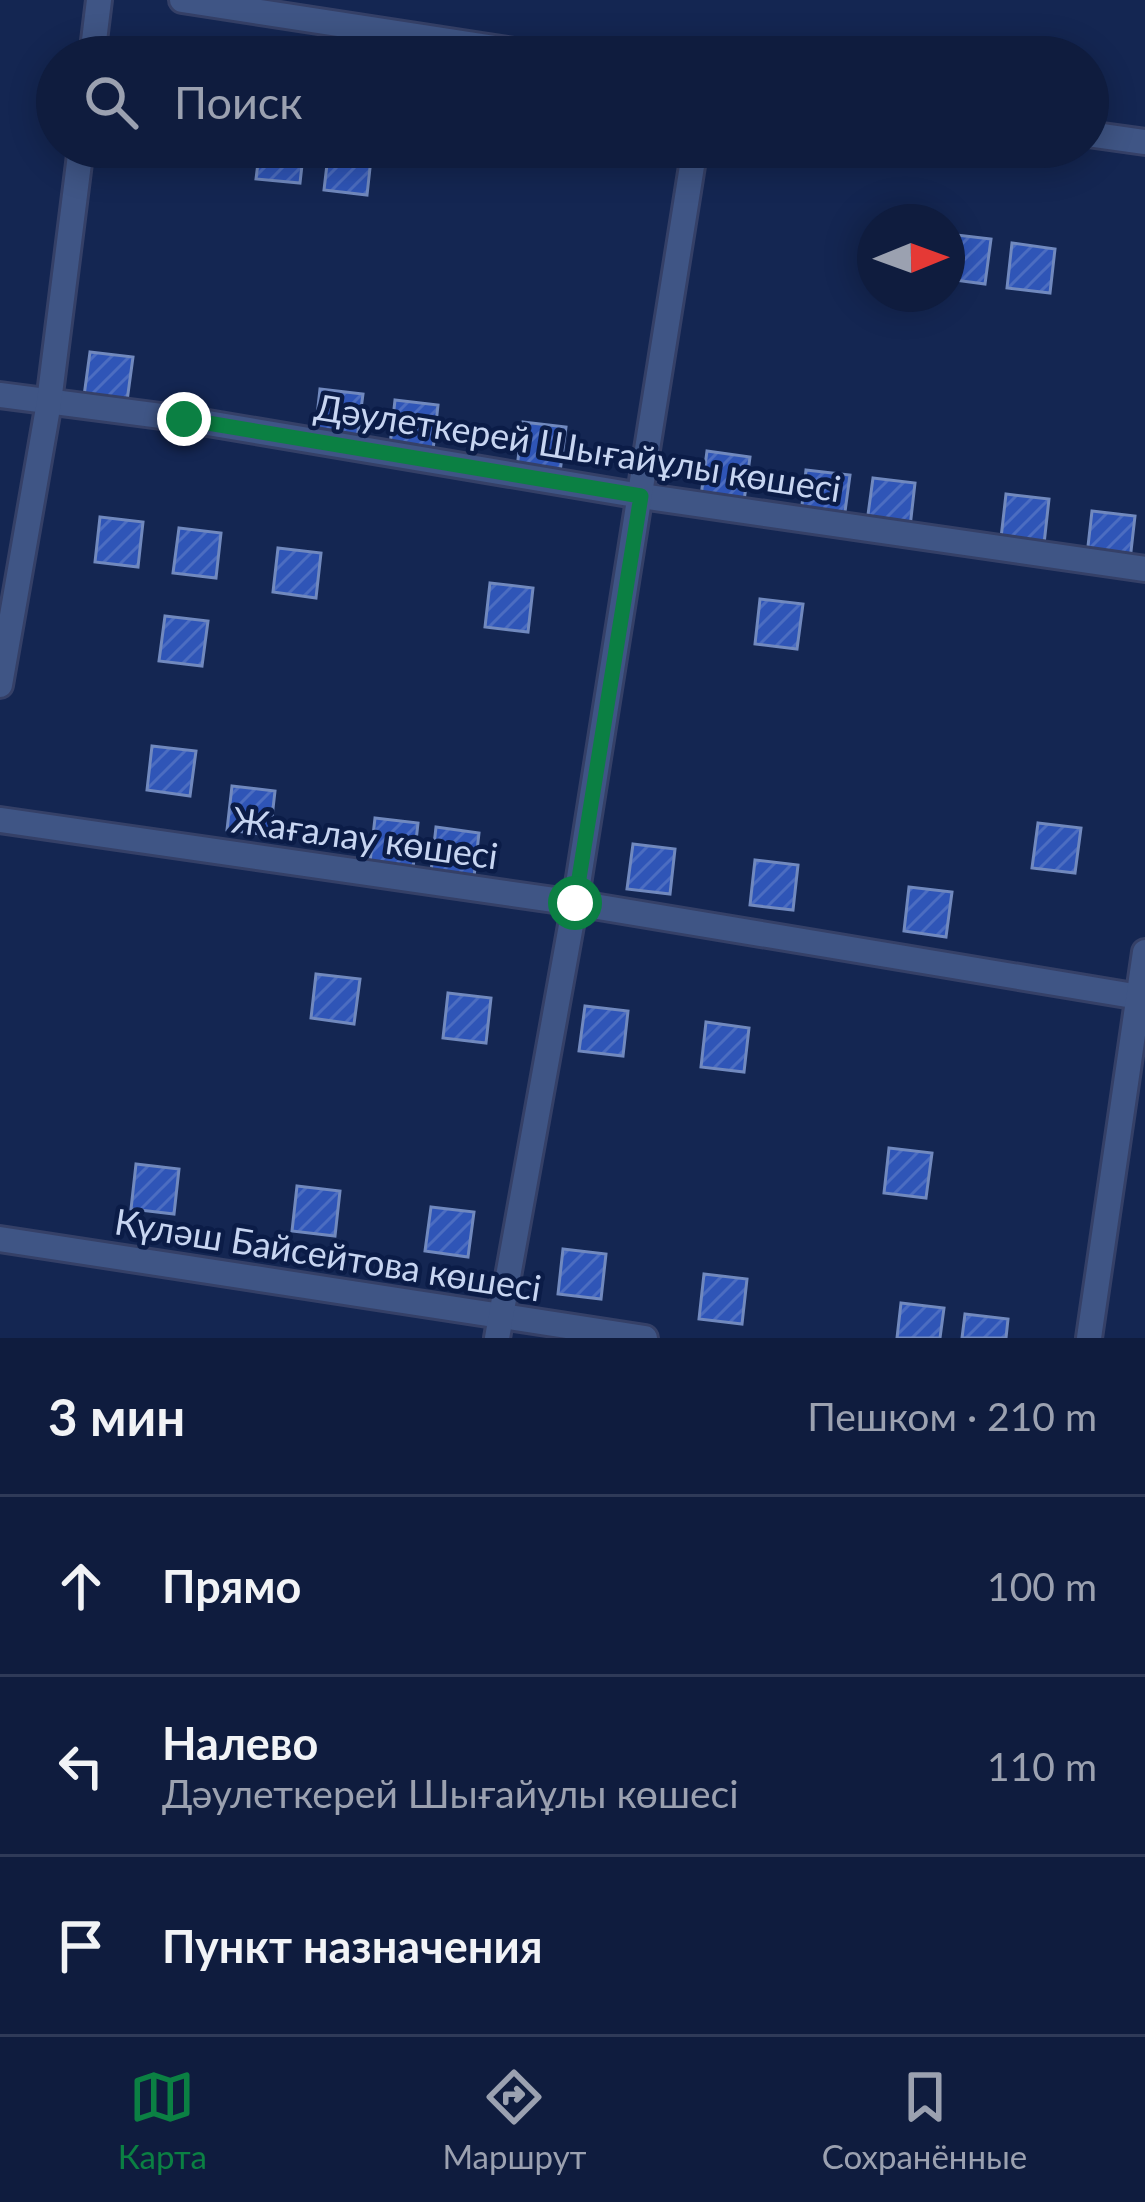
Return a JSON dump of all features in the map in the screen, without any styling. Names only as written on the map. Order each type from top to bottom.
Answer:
[{"type":"street","points":[[95,36],[99,0]]},
{"type":"street","points":[[182,0],[417,36]]},
{"type":"street","points":[[1109,137],[1145,142]]},
{"type":"street","points":[[0,685],[49,402],[77,168]]},
{"type":"street","points":[[498,1328],[575,903],[692,168]]},
{"type":"street","name":"Дәулеткерей Шығайұлы көшесі","points":[[0,395],[184,419],[641,496],[1145,569]]},
{"type":"street","name":"Жағалау көшесі","points":[[0,820],[575,903],[1142,998]]},
{"type":"street","points":[[1089,1338],[1142,998],[1145,952]]},
{"type":"street","name":"Күләш Байсейтова көшесі","points":[[0,1239],[498,1328],[645,1338]]},
{"type":"building","points":[[257,168],[302,168],[300,183],[256,179]]},
{"type":"building","points":[[327,168],[370,168],[367,195],[324,190]]},
{"type":"building","points":[[965,236],[991,239],[985,284],[965,281]]},
{"type":"building","points":[[1012,243],[1055,249],[1050,293],[1007,288]]},
{"type":"building","points":[[90,352],[133,357],[127,401],[84,396]]},
{"type":"building","points":[[320,389],[363,394],[357,439],[315,434]]},
{"type":"building","points":[[395,400],[438,405],[433,450],[390,445]]},
{"type":"building","points":[[523,422],[566,427],[560,472],[517,467]]},
{"type":"building","points":[[707,451],[750,457],[744,501],[701,496]]},
{"type":"building","points":[[806,470],[850,475],[844,519],[801,514]]},
{"type":"building","points":[[873,478],[915,483],[910,527],[867,522]]},
{"type":"building","points":[[1006,494],[1049,499],[1044,544],[1001,538]]},
{"type":"building","points":[[1092,511],[1135,516],[1130,560],[1087,555]]},
{"type":"building","points":[[100,517],[143,522],[138,567],[95,562]]},
{"type":"building","points":[[179,528],[221,533],[216,578],[173,573]]},
{"type":"building","points":[[278,548],[321,553],[316,598],[273,592]]},
{"type":"building","points":[[490,583],[533,588],[528,632],[485,627]]},
{"type":"building","points":[[760,599],[803,604],[797,649],[755,644]]},
{"type":"building","points":[[165,616],[208,621],[202,666],[159,661]]},
{"type":"building","points":[[152,746],[196,751],[190,796],[147,790]]},
{"type":"building","points":[[232,786],[275,791],[270,835],[227,830]]},
{"type":"building","points":[[375,818],[418,823],[413,868],[370,862]]},
{"type":"building","points":[[1038,823],[1081,828],[1075,873],[1032,868]]},
{"type":"building","points":[[436,827],[479,833],[474,877],[431,872]]},
{"type":"building","points":[[633,844],[675,849],[670,894],[627,889]]},
{"type":"building","points":[[755,860],[798,865],[793,910],[750,905]]},
{"type":"building","points":[[909,887],[952,892],[946,937],[904,931]]},
{"type":"building","points":[[316,974],[360,979],[354,1024],[311,1018]]},
{"type":"building","points":[[448,993],[491,998],[486,1043],[443,1038]]},
{"type":"building","points":[[585,1006],[628,1011],[623,1056],[579,1051]]},
{"type":"building","points":[[706,1022],[749,1028],[744,1072],[701,1067]]},
{"type":"building","points":[[889,1148],[932,1153],[926,1198],[884,1193]]},
{"type":"building","points":[[136,1164],[179,1169],[174,1214],[131,1209]]},
{"type":"building","points":[[297,1186],[340,1191],[335,1236],[292,1231]]},
{"type":"building","points":[[431,1207],[474,1212],[468,1257],[425,1251]]},
{"type":"building","points":[[563,1249],[606,1254],[601,1299],[558,1294]]},
{"type":"building","points":[[704,1274],[747,1279],[742,1324],[699,1319]]},
{"type":"building","points":[[901,1303],[944,1308],[940,1338],[897,1338]]},
{"type":"building","points":[[965,1314],[1008,1319],[1006,1338],[962,1338]]},
{"type":"route","points":[[184,419],[641,496],[575,903]]}]
